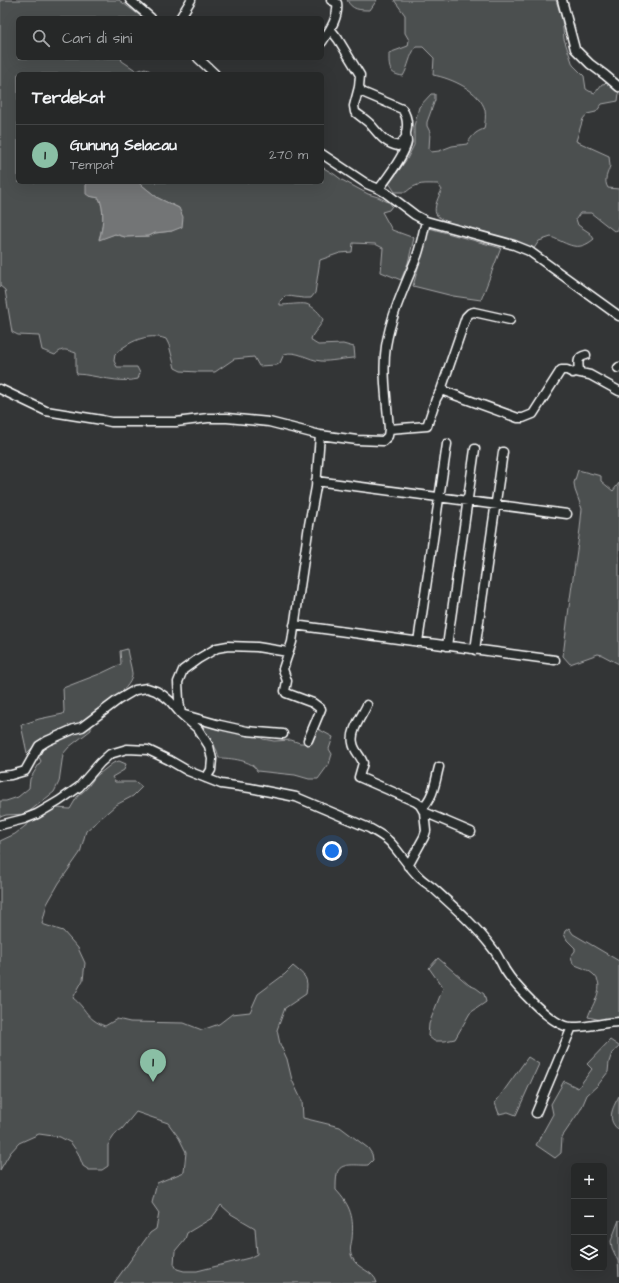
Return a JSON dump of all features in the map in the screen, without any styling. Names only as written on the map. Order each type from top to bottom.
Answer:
[{"type":"street","points":[[130,0],[148,16]]},
{"type":"street","points":[[181,16],[190,0]]},
{"type":"street","points":[[324,39],[331,30],[338,7],[337,4],[330,0]]},
{"type":"street","points":[[562,0],[575,48],[590,64],[606,74],[619,87]]},
{"type":"street","points":[[331,30],[359,73],[359,87],[354,101],[355,112],[370,123],[380,137],[386,141],[398,146],[406,137]]},
{"type":"street","points":[[200,60],[212,72]]},
{"type":"street","points":[[359,87],[362,92],[403,111],[408,125],[406,137],[408,141],[402,154],[380,189]]},
{"type":"street","points":[[324,155],[367,184],[380,189],[426,221],[514,245],[529,251],[619,316]]},
{"type":"street","points":[[0,389],[46,411],[111,422],[176,422],[208,418],[227,418],[269,422],[320,435],[356,440],[383,441],[388,436],[390,429],[385,369],[386,347],[392,322],[405,283],[417,255],[426,221]]},
{"type":"street","points":[[390,429],[427,426],[466,317],[470,313],[474,312],[510,320]]},
{"type":"street","points":[[576,372],[579,370],[579,358],[586,355]]},
{"type":"street","points":[[441,390],[518,418],[523,418],[533,414],[561,370],[567,370],[573,373],[590,374],[619,392],[619,398]]},
{"type":"street","points":[[308,740],[321,709],[313,703],[286,692],[287,681],[283,669],[292,642],[316,481],[320,435]]},
{"type":"street","points":[[418,642],[447,444]]},
{"type":"street","points":[[447,646],[475,449]]},
{"type":"street","points":[[475,650],[503,452]]},
{"type":"street","points":[[316,481],[567,514]]},
{"type":"street","points":[[294,625],[555,660]]},
{"type":"street","points":[[181,714],[178,682],[183,670],[198,659],[217,648],[228,646],[257,647],[288,652]]},
{"type":"street","points":[[0,776],[11,775],[25,770],[39,746],[60,734],[82,727],[118,700],[135,690],[147,688],[156,691],[170,701],[181,714],[198,729],[209,746],[212,759],[211,770],[206,778]]},
{"type":"street","points":[[367,705],[352,738],[363,763],[359,777],[416,802],[423,810],[471,832]]},
{"type":"street","points":[[181,714],[247,731],[283,734]]},
{"type":"street","points":[[0,825],[30,816],[59,801],[79,787],[110,754],[127,749],[148,750],[188,771],[221,784],[296,797],[369,828],[389,841],[408,866],[484,938],[494,949],[505,970],[513,980],[531,1001],[551,1018],[565,1026],[577,1027],[608,1022],[619,1022]]},
{"type":"street","points":[[408,866],[426,831],[423,810],[433,793],[439,767]]},
{"type":"street","points":[[536,1113],[572,1026]]},
{"type":"shaded area","points":[[0,0],[119,0],[140,16],[16,16],[16,60],[122,60],[137,71],[145,68],[152,72],[16,72],[16,184],[86,184],[89,196],[99,198],[101,203],[103,213],[102,229],[99,239],[115,234],[125,237],[149,236],[155,233],[172,231],[179,208],[158,198],[140,184],[324,184],[324,168],[368,194],[390,203],[392,206],[389,210],[382,212],[392,230],[414,238],[408,263],[401,280],[381,272],[383,248],[375,244],[353,243],[352,252],[340,253],[320,260],[315,293],[311,298],[285,296],[280,301],[280,305],[306,304],[314,308],[323,319],[321,325],[312,336],[311,339],[313,342],[318,345],[343,344],[354,347],[355,358],[321,361],[298,354],[289,353],[284,354],[280,363],[277,365],[259,366],[254,357],[234,359],[215,372],[181,371],[175,368],[166,339],[152,337],[139,339],[132,342],[115,354],[114,361],[117,367],[137,367],[140,373],[138,379],[115,380],[77,374],[76,353],[63,350],[55,355],[42,350],[39,336],[18,335],[12,332],[5,290],[0,286]]},
{"type":"shaded area","points":[[347,0],[377,0],[370,10],[362,10],[351,6]]},
{"type":"shaded area","points":[[394,0],[556,0],[562,19],[564,39],[573,65],[584,76],[586,89],[595,93],[602,84],[608,83],[619,93],[618,101],[602,104],[596,112],[587,114],[583,119],[576,141],[609,156],[610,166],[606,177],[606,182],[608,188],[619,189],[618,230],[614,231],[591,213],[580,213],[576,219],[578,225],[590,233],[594,239],[583,246],[573,246],[551,237],[539,241],[533,250],[508,239],[458,226],[440,218],[435,211],[439,195],[442,190],[438,184],[421,184],[406,192],[395,192],[389,183],[391,177],[399,170],[407,159],[414,145],[414,126],[419,107],[431,94],[435,94],[435,100],[427,126],[430,132],[429,149],[431,152],[439,151],[452,146],[467,144],[478,131],[484,129],[485,110],[477,97],[464,86],[448,79],[433,75],[434,58],[423,47],[416,47],[403,76],[392,72],[389,66],[389,53],[408,46],[409,40],[405,33],[405,15]]},
{"type":"shaded area","points":[[86,184],[140,184],[158,198],[179,208],[183,217],[182,227],[172,231],[155,233],[149,236],[125,237],[115,234],[99,240],[102,230],[103,213],[101,203],[99,198],[86,194]]},
{"type":"shaded area","points":[[429,228],[501,248],[481,300],[453,296],[413,286]]},
{"type":"shaded area","points":[[578,470],[601,476],[601,481],[613,491],[619,483],[619,664],[598,654],[570,664],[563,656],[582,509],[574,483]]},
{"type":"shaded area","points":[[127,649],[132,673],[128,685],[123,691],[91,714],[91,730],[69,747],[63,754],[59,782],[54,792],[26,814],[6,815],[0,817],[0,801],[6,801],[18,797],[29,788],[30,779],[41,761],[33,747],[27,753],[21,725],[39,719],[63,714],[63,688],[121,664],[120,651]]},
{"type":"shaded area","points":[[202,723],[263,739],[274,741],[291,740],[300,743],[309,743],[318,729],[333,737],[329,749],[332,754],[329,764],[318,779],[257,771],[255,767],[246,762],[234,759],[219,758],[217,751],[212,741],[207,736]]},
{"type":"shaded area","points":[[119,761],[126,764],[124,770],[112,777],[115,782],[136,782],[142,787],[133,796],[116,805],[86,831],[80,853],[59,883],[47,904],[42,924],[63,931],[78,948],[85,963],[83,980],[73,998],[90,1017],[105,1026],[117,1019],[130,1022],[184,1023],[202,1030],[219,1024],[232,1014],[250,1012],[258,994],[285,974],[293,966],[301,972],[305,977],[307,984],[306,994],[285,1008],[277,1030],[280,1044],[287,1059],[292,1080],[302,1101],[303,1118],[340,1127],[368,1148],[372,1154],[373,1160],[368,1165],[350,1165],[341,1167],[337,1176],[336,1190],[345,1201],[352,1218],[351,1255],[358,1265],[373,1275],[377,1283],[114,1283],[150,1233],[156,1229],[159,1213],[152,1203],[157,1183],[184,1172],[186,1152],[179,1138],[168,1123],[136,1112],[122,1129],[116,1133],[108,1145],[108,1166],[102,1170],[89,1170],[83,1166],[78,1153],[71,1143],[60,1137],[39,1134],[19,1143],[10,1153],[0,1170],[0,841],[15,834],[43,812],[56,808],[70,809],[77,797],[87,788],[95,777],[113,763]],"holes":[[[221,1205],[231,1214],[255,1228],[257,1254],[249,1258],[197,1271],[184,1271],[177,1269],[174,1264],[175,1251],[185,1239],[187,1233],[212,1218]]]},
{"type":"shaded area","points":[[569,928],[573,934],[619,961],[619,1020],[601,1020],[588,1017],[599,989],[599,984],[591,972],[573,964],[571,956],[575,951],[575,948],[567,940],[564,934]]},
{"type":"shaded area","points":[[438,958],[469,985],[484,994],[486,1002],[470,1013],[455,1039],[445,1041],[434,1041],[428,1036],[429,1024],[443,988],[429,968]]},
{"type":"shaded area","points":[[610,1040],[619,1047],[612,1053],[608,1072],[598,1085],[587,1095],[581,1109],[562,1137],[561,1153],[555,1158],[536,1145],[553,1114],[551,1104],[564,1081],[578,1088],[592,1069],[587,1064]]},
{"type":"shaded area","points":[[528,1057],[539,1064],[516,1115],[508,1112],[499,1114],[495,1103]]},
{"type":"shaded area","points":[[619,1096],[619,1130],[611,1118],[612,1110]]},
{"type":"shaded area","points":[[619,1220],[619,1276],[618,1261],[612,1248],[611,1241]]},
{"type":"place","name":"Gunung Selacau","points":[[153,1082]]}]
